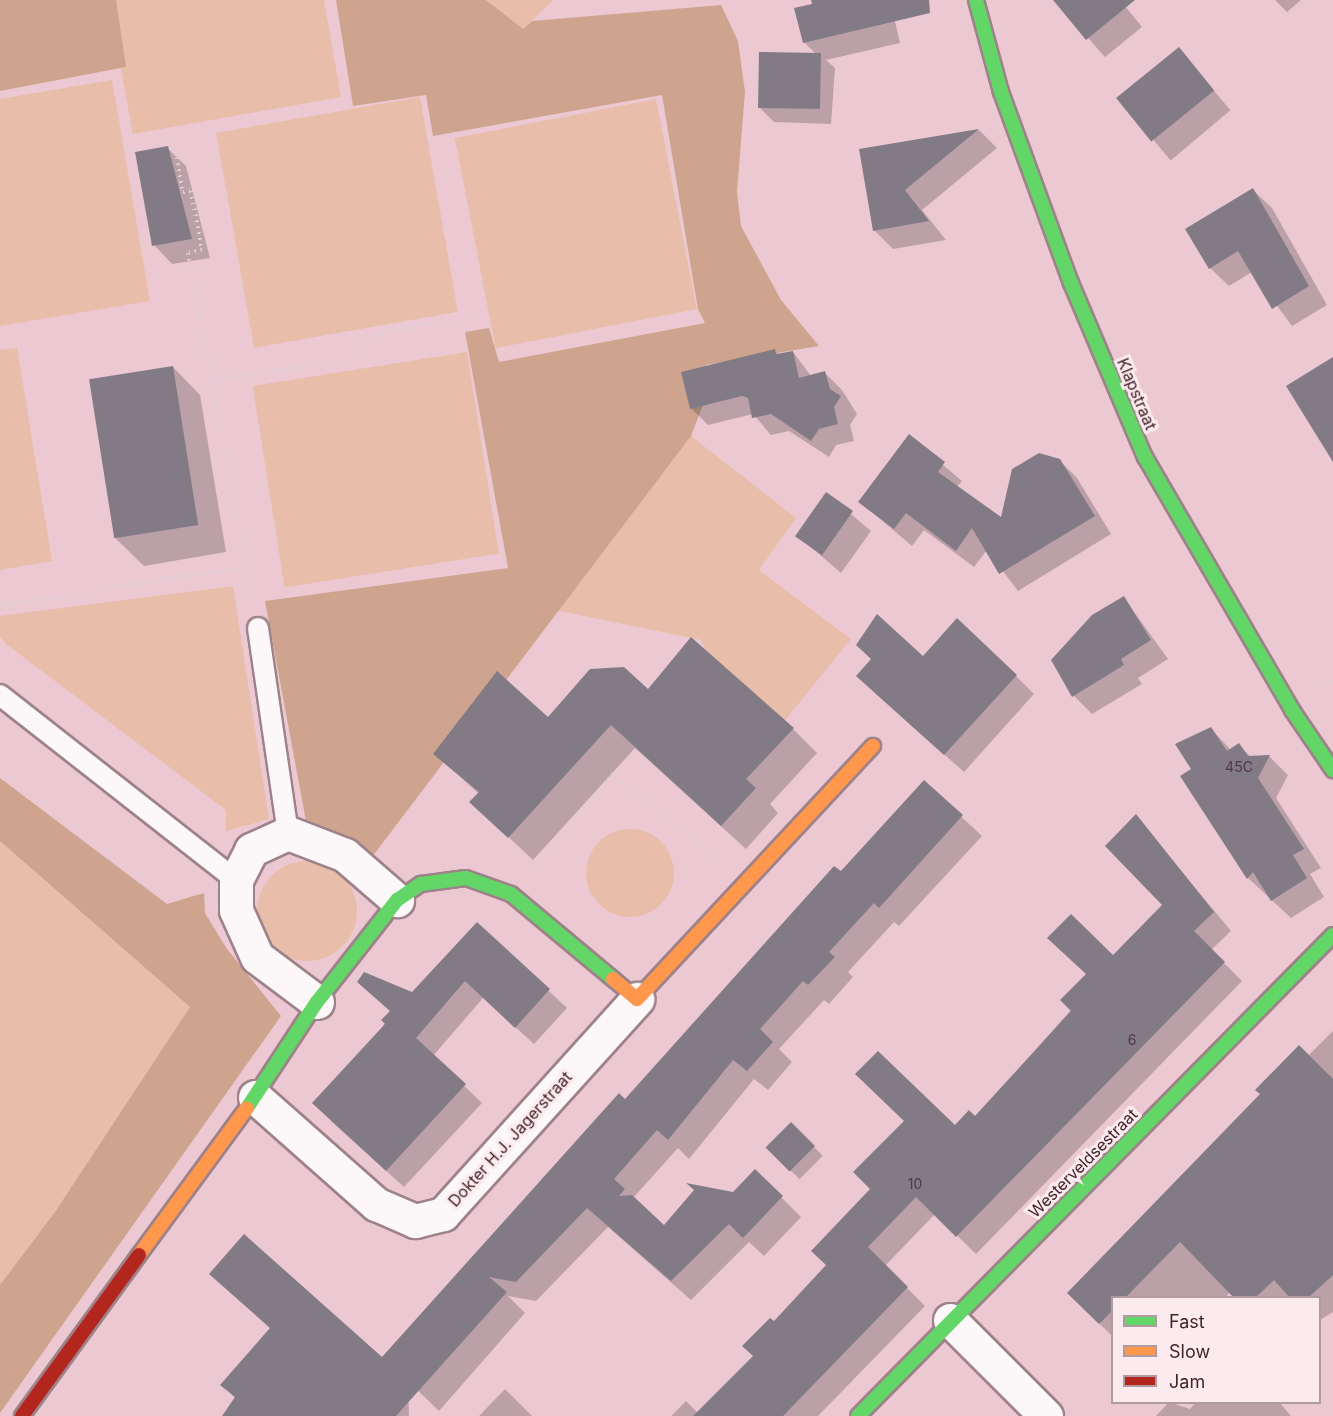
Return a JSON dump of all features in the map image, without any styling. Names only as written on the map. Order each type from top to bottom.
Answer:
[{"type":"street","name":"Klapstraat","points":[[976,0],[1001,92],[1067,272],[1146,457],[1286,701],[1333,770]]},
{"type":"street","name":"Dokter H.J. Jagerstraat","points":[[255,1097],[376,1204],[415,1221],[443,1214],[743,880],[873,746]]},
{"type":"street","points":[[317,1002],[257,957],[236,910],[236,880],[251,850],[288,833],[345,855],[397,900]]},
{"type":"street","points":[[22,1416],[255,1097],[317,1002],[397,900],[421,884],[466,878],[511,894],[637,999]]},
{"type":"street","name":"Westerveldsestraat","points":[[858,1416],[950,1320],[1333,935]]},
{"type":"street","points":[[950,1320],[1046,1416]]},
{"type":"lane","points":[[258,628],[288,833]]},
{"type":"lane","points":[[0,695],[236,880]]},
{"type":"path","points":[[172,134],[183,192],[191,191],[202,250],[188,253],[258,628]]},
{"type":"path","points":[[212,380],[348,361],[376,333],[479,315]]},
{"type":"path","points":[[0,606],[247,566]]},
{"type":"path","points":[[511,894],[613,774],[743,880]]},
{"type":"shaded area","points":[[0,0],[116,0],[126,67],[0,91]]},
{"type":"shaded area","points":[[108,0],[324,0],[341,97],[133,134]]},
{"type":"shaded area","points":[[336,0],[486,0],[523,29],[532,21],[721,5],[738,41],[745,92],[737,192],[741,226],[781,300],[819,346],[706,365],[704,402],[691,436],[369,861],[339,836],[306,821],[265,601],[508,568],[465,332],[489,328],[499,362],[705,323],[698,309],[662,95],[433,136],[426,95],[353,106]]},
{"type":"shaded area","points":[[486,0],[553,0],[523,29]]},
{"type":"shaded area","points":[[112,80],[150,301],[0,326],[0,99]]},
{"type":"shaded area","points":[[420,97],[458,312],[254,348],[216,133]]},
{"type":"shaded area","points":[[656,99],[697,309],[496,348],[455,138]]},
{"type":"shaded area","points":[[17,348],[52,561],[0,570],[0,350]]},
{"type":"shaded area","points":[[467,352],[499,553],[285,587],[253,386]]},
{"type":"shaded area","points":[[691,436],[796,518],[759,570],[851,639],[782,724],[708,655],[701,640],[555,610]]},
{"type":"shaded area","points":[[233,586],[269,819],[226,831],[226,810],[6,644],[0,637],[0,616]]},
{"type":"shaded area","points":[[0,778],[167,904],[204,893],[205,913],[227,949],[281,1016],[0,1413],[0,1285],[55,1212],[190,1007],[0,841]]},
{"type":"shaded area","points":[[630,829],[647,832],[661,842],[671,856],[674,873],[671,890],[661,904],[647,914],[630,917],[613,914],[599,904],[589,890],[586,873],[589,856],[599,842],[613,832]]},
{"type":"shaded area","points":[[0,841],[190,1007],[55,1212],[0,1285]]},
{"type":"shaded area","points":[[307,861],[335,869],[349,883],[357,911],[349,939],[335,953],[307,961],[279,953],[265,939],[257,911],[265,883],[279,869]]},
{"type":"building","points":[[811,0],[929,0],[930,13],[803,43],[794,8],[812,4]]},
{"type":"building","points":[[1053,0],[1135,0],[1086,40]]},
{"type":"building","points":[[1179,47],[1214,91],[1151,141],[1116,98]]},
{"type":"building","points":[[759,52],[821,53],[820,109],[758,108]]},
{"type":"building","points":[[979,129],[905,190],[929,221],[873,231],[859,149]]},
{"type":"building","points":[[168,146],[192,239],[152,246],[135,152]]},
{"type":"building","points":[[1253,188],[1309,286],[1272,309],[1238,251],[1209,269],[1185,229]]},
{"type":"building","points":[[775,349],[776,354],[793,351],[799,378],[825,371],[830,389],[841,396],[834,407],[838,424],[819,429],[811,441],[771,414],[752,418],[748,398],[742,396],[690,409],[681,372]]},
{"type":"building","points":[[1333,357],[1333,462],[1286,386]]},
{"type":"building","points":[[173,366],[198,525],[114,538],[89,379]]},
{"type":"building","points":[[909,434],[945,462],[938,472],[1001,517],[1012,469],[1039,453],[1060,459],[1095,516],[999,574],[972,528],[956,551],[906,513],[894,529],[858,502]]},
{"type":"building","points":[[826,492],[853,511],[822,555],[795,536]]},
{"type":"building","points":[[1124,596],[1151,640],[1121,659],[1124,665],[1072,697],[1051,660],[1092,615]]},
{"type":"building","points":[[877,614],[923,656],[957,618],[1017,675],[944,755],[856,676],[871,659],[856,645]]},
{"type":"building","points":[[691,637],[794,728],[746,779],[756,788],[721,826],[611,725],[508,838],[469,802],[479,792],[433,754],[497,671],[548,717],[590,669],[624,667],[648,689]]},
{"type":"building","points":[[1211,727],[1227,751],[1239,743],[1248,756],[1270,755],[1258,778],[1304,849],[1293,855],[1307,878],[1271,901],[1253,872],[1247,879],[1180,776],[1191,769],[1175,744]]},
{"type":"building","points":[[924,780],[963,815],[879,908],[874,903],[829,952],[835,957],[808,985],[803,981],[760,1029],[773,1042],[747,1071],[733,1060],[668,1140],[657,1130],[614,1179],[625,1189],[619,1196],[632,1195],[664,1225],[694,1190],[686,1183],[733,1192],[755,1169],[783,1196],[743,1238],[729,1224],[671,1281],[587,1208],[516,1282],[489,1277],[507,1292],[396,1416],[222,1416],[235,1397],[220,1385],[270,1328],[209,1274],[244,1234],[382,1357],[619,1093],[625,1099],[834,866],[841,871]]},
{"type":"building","points":[[1136,814],[1214,912],[1194,931],[1225,962],[956,1237],[916,1197],[868,1247],[908,1287],[783,1416],[693,1416],[753,1356],[742,1346],[770,1318],[774,1321],[826,1265],[811,1251],[870,1189],[853,1172],[904,1121],[855,1074],[878,1051],[955,1125],[969,1110],[975,1116],[1071,1011],[1060,1000],[1086,974],[1047,938],[1071,914],[1113,955],[1162,905],[1105,846]]},
{"type":"building","points":[[477,922],[550,989],[515,1028],[465,981],[416,1038],[466,1084],[386,1171],[312,1103],[385,1024],[381,1020],[390,1011],[357,982],[364,972],[412,992]]},
{"type":"building","points":[[1299,1045],[1333,1079],[1333,1275],[1310,1296],[1288,1296],[1274,1280],[1257,1296],[1232,1296],[1180,1242],[1127,1296],[1111,1296],[1111,1312],[1099,1324],[1067,1293],[1260,1094],[1255,1090]]},
{"type":"building","points":[[791,1122],[815,1146],[790,1171],[766,1147]]},
{"type":"traffic: fast","points":[[976,0],[1001,92],[1071,283],[1145,457],[1292,710],[1333,770]]},
{"type":"traffic: fast","points":[[247,1108],[317,1002],[397,900],[421,884],[466,878],[511,894],[613,979]]},
{"type":"traffic: fast","points":[[858,1416],[1333,935]]},
{"type":"traffic: slow","points":[[613,979],[637,999],[873,746]]},
{"type":"traffic: slow","points":[[139,1255],[247,1108]]},
{"type":"traffic: jam","points":[[22,1416],[139,1255]]}]
